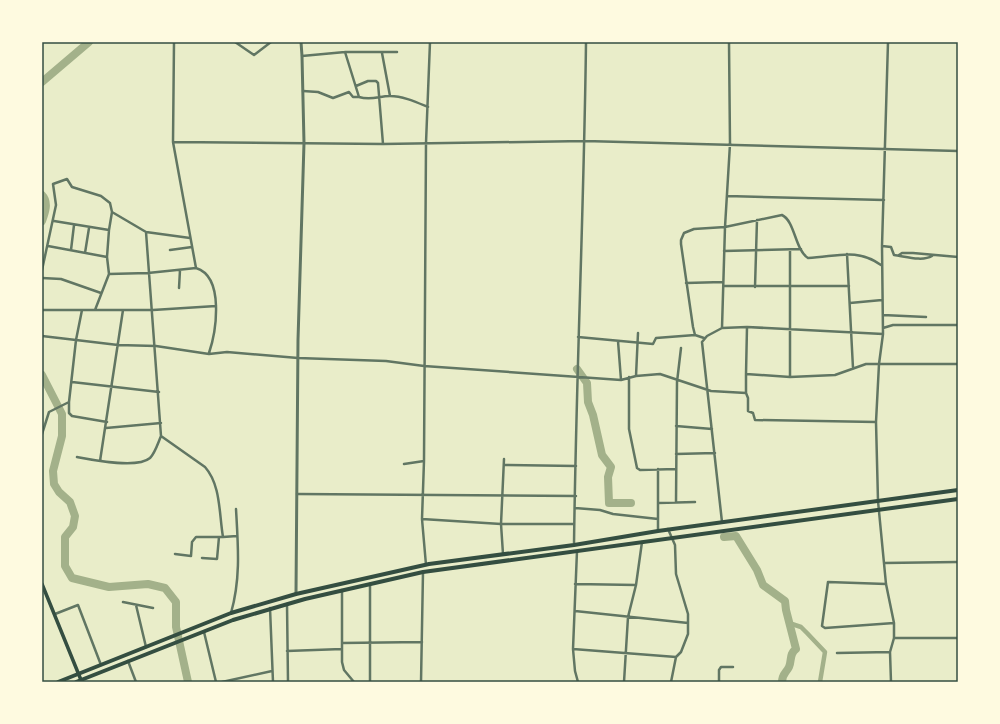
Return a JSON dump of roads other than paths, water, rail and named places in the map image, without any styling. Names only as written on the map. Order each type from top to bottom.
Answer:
[{"type":"highway","points":[[58,682],[231,613],[296,594],[426,565],[574,545],[668,529],[958,490]]},
{"type":"highway","points":[[76,682],[232,620],[270,608],[423,572],[670,537],[958,499]]},
{"type":"main road","points":[[42,584],[81,680]]},
{"type":"street","points":[[174,42],[173,142],[196,268]]},
{"type":"street","points":[[235,42],[254,55],[271,42]]},
{"type":"street","points":[[296,594],[298,358],[304,144],[301,42]]},
{"type":"street","points":[[426,565],[422,519],[424,461],[426,143],[430,42]]},
{"type":"street","points":[[574,545],[576,496],[576,378],[585,141],[586,42]]},
{"type":"street","points":[[722,328],[725,227],[730,144],[729,42]]},
{"type":"street","points":[[888,42],[882,246],[883,334],[879,364],[876,422],[878,501],[886,584],[894,623],[894,638],[890,652],[891,682]]},
{"type":"street","points":[[302,56],[346,52],[397,52]]},
{"type":"street","points":[[346,52],[359,97]]},
{"type":"street","points":[[382,53],[390,96]]},
{"type":"street","points":[[356,86],[368,80],[376,81],[380,98],[383,144]]},
{"type":"street","points":[[303,91],[318,92],[332,98],[349,92],[353,97],[359,97],[366,100],[390,96],[412,100],[428,107]]},
{"type":"street","points":[[173,142],[383,144],[585,141],[958,150]]},
{"type":"street","points":[[42,270],[54,221],[56,205],[53,184],[67,179],[72,187],[101,196],[110,203],[112,212],[107,257],[109,274],[95,310]]},
{"type":"street","points":[[727,196],[884,200]]},
{"type":"street","points":[[112,212],[146,232],[190,238]]},
{"type":"street","points":[[695,336],[686,283],[681,240],[684,233],[694,229],[725,227],[782,215],[785,217],[801,249],[808,258],[847,254],[864,256],[882,266]]},
{"type":"street","points":[[755,287],[758,220]]},
{"type":"street","points":[[54,221],[89,228],[109,230]]},
{"type":"street","points":[[71,250],[74,225]]},
{"type":"street","points":[[85,253],[89,228]]},
{"type":"street","points":[[77,457],[134,463],[144,462],[151,457],[162,436],[153,310],[148,273],[146,232]]},
{"type":"street","points":[[48,246],[107,257]]},
{"type":"street","points":[[882,246],[891,247],[894,255],[899,255],[902,257],[926,258],[932,256]]},
{"type":"street","points":[[170,250],[192,247]]},
{"type":"street","points":[[724,251],[801,249]]},
{"type":"street","points":[[790,250],[790,377]]},
{"type":"street","points":[[899,255],[902,253],[913,253],[929,254],[932,256],[958,257]]},
{"type":"street","points":[[847,254],[853,368]]},
{"type":"street","points":[[109,274],[148,273],[196,268],[204,270],[208,277],[216,306],[215,328],[209,354]]},
{"type":"street","points":[[179,288],[180,270]]},
{"type":"street","points":[[42,278],[61,279],[101,293]]},
{"type":"street","points":[[686,283],[723,282]]},
{"type":"street","points":[[724,286],[849,286]]},
{"type":"street","points":[[850,303],[882,300]]},
{"type":"street","points":[[42,310],[153,310],[216,306]]},
{"type":"street","points":[[82,310],[76,340],[72,382],[68,402],[69,413],[72,416],[107,422]]},
{"type":"street","points":[[100,460],[123,310]]},
{"type":"street","points":[[883,315],[926,317]]},
{"type":"street","points":[[883,328],[893,325],[958,325]]},
{"type":"street","points":[[747,327],[746,393],[748,398],[748,411],[753,413],[755,420],[876,422]]},
{"type":"street","points":[[722,522],[708,389],[702,353],[702,342],[704,338],[722,328],[747,327],[883,334]]},
{"type":"street","points":[[636,376],[638,333]]},
{"type":"street","points":[[42,336],[118,345],[156,346],[209,354],[227,352],[298,358],[386,361],[424,366],[576,378],[621,380],[629,377],[660,374],[711,391],[746,393]]},
{"type":"street","points":[[578,337],[653,344],[656,338],[695,336],[704,338]]},
{"type":"street","points":[[618,341],[621,380]]},
{"type":"street","points":[[676,502],[677,379],[681,348]]},
{"type":"street","points":[[746,374],[790,377],[835,375],[866,364],[958,364]]},
{"type":"street","points":[[629,377],[629,429],[634,446],[635,463],[640,470],[676,469]]},
{"type":"street","points":[[72,382],[159,392]]},
{"type":"street","points":[[42,434],[48,416],[52,410],[68,402]]},
{"type":"street","points":[[106,428],[161,423]]},
{"type":"street","points":[[676,426],[712,429]]},
{"type":"street","points":[[162,436],[205,467],[215,482],[221,537],[217,558],[202,558]]},
{"type":"street","points":[[676,454],[715,453]]},
{"type":"street","points":[[503,554],[501,524],[504,459]]},
{"type":"street","points":[[404,464],[424,461]]},
{"type":"street","points":[[504,464],[576,466]]},
{"type":"street","points":[[658,469],[658,531]]},
{"type":"street","points":[[297,494],[576,496]]},
{"type":"street","points":[[658,503],[695,502]]},
{"type":"street","points":[[575,508],[604,510],[613,514],[658,520]]},
{"type":"street","points":[[231,613],[238,580],[236,509]]},
{"type":"street","points":[[422,519],[501,524],[574,524]]},
{"type":"street","points":[[668,529],[670,537],[676,545],[676,574],[685,601],[688,623],[688,634],[685,644],[676,657],[671,682]]},
{"type":"street","points":[[175,554],[190,556],[192,542],[196,537],[237,536]]},
{"type":"street","points":[[624,682],[628,617],[636,585],[642,541]]},
{"type":"street","points":[[577,550],[573,649],[575,671],[578,682]]},
{"type":"street","points":[[884,563],[958,562]]},
{"type":"street","points":[[421,682],[423,572]]},
{"type":"street","points":[[886,584],[828,582],[822,626],[825,628],[894,623]]},
{"type":"street","points":[[370,584],[370,682]]},
{"type":"street","points":[[575,584],[636,585]]},
{"type":"street","points":[[342,590],[342,649],[344,670],[354,682]]},
{"type":"street","points":[[123,602],[153,608]]},
{"type":"street","points":[[287,604],[288,682]]},
{"type":"street","points":[[55,614],[78,605],[101,665]]},
{"type":"street","points":[[136,605],[146,647]]},
{"type":"street","points":[[270,608],[273,682]]},
{"type":"street","points":[[575,611],[688,623]]},
{"type":"street","points":[[204,632],[216,682]]},
{"type":"street","points":[[894,638],[958,638]]},
{"type":"street","points":[[342,643],[422,642]]},
{"type":"street","points":[[288,651],[342,649]]},
{"type":"street","points":[[573,649],[676,657]]},
{"type":"street","points":[[837,653],[890,652]]},
{"type":"street","points":[[128,661],[136,682]]},
{"type":"street","points":[[719,682],[719,670],[721,667],[733,667]]},
{"type":"street","points":[[222,682],[272,671]]},
{"type":"waterway","points":[[42,82],[89,42]]},
{"type":"waterway","points":[[42,195],[46,204],[42,221]]},
{"type":"waterway","points":[[577,369],[587,383],[588,402],[593,415],[602,455],[611,467],[608,477],[609,503],[631,503]]},
{"type":"waterway","points":[[42,375],[62,414],[62,436],[53,471],[54,484],[59,492],[70,502],[75,516],[73,527],[65,537],[65,566],[72,578],[109,587],[148,584],[165,588],[176,602],[176,627],[188,682]]},
{"type":"waterway","points":[[724,537],[736,536],[757,570],[763,585],[785,601],[796,649],[792,653],[789,667],[783,675],[782,682]]},
{"type":"waterway","points":[[789,623],[801,627],[825,652],[820,682]]}]
